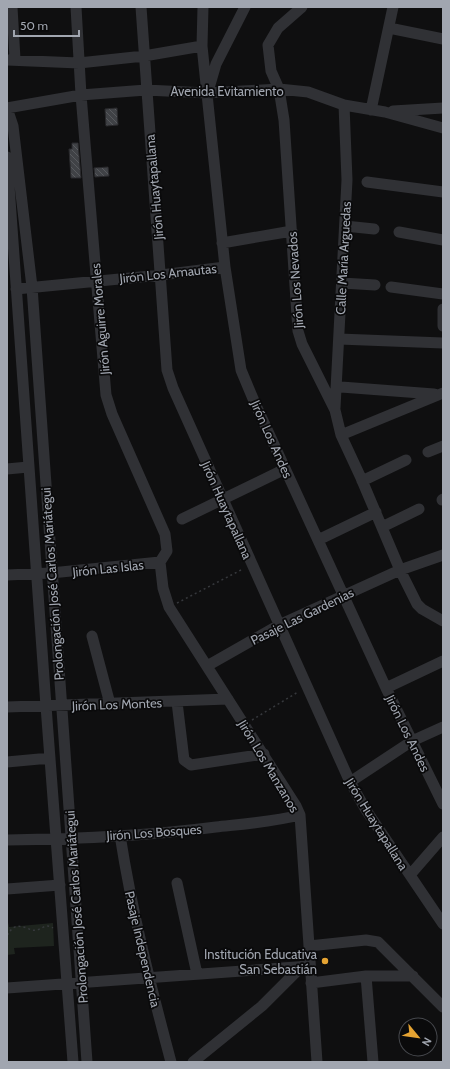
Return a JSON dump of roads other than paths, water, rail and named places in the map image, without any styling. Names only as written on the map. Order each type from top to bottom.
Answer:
[{"type":"street","points":[[12,7],[11,60],[79,63],[144,56],[202,46]]},
{"type":"street","name":"Jirón Aguirre Morales","points":[[76,7],[81,95],[106,395],[112,414],[165,534],[167,550],[160,562]]},
{"type":"street","name":"Jirón Huaytapallana","points":[[141,7],[167,370],[173,388],[350,782],[366,810],[443,924]]},
{"type":"street","name":"Jirón Los Andes","points":[[203,7],[202,46],[222,243],[242,370],[343,596],[443,804]]},
{"type":"street","points":[[207,93],[216,64],[245,7]]},
{"type":"street","name":"Jirón Los Nevados","points":[[302,7],[278,28],[268,45],[268,57],[271,71],[279,89],[284,120],[298,331],[302,344],[335,410],[340,435],[376,512],[400,570],[417,604],[422,609],[443,621]]},
{"type":"street","points":[[370,110],[393,7]]},
{"type":"street","points":[[389,28],[443,39]]},
{"type":"street","name":"Avenida Evitamiento","points":[[7,108],[81,95],[146,90],[207,93],[279,89],[308,92],[344,106],[385,112],[443,128]]},
{"type":"street","name":"Calle María Arguedas","points":[[335,410],[347,180],[344,106]]},
{"type":"street","name":"Prolongación José Carlos Mariátegui","points":[[7,108],[13,126],[32,288],[60,705],[87,1062]]},
{"type":"street","points":[[385,112],[443,108]]},
{"type":"street","name":"Prolongación José Carlos Mariátegui","points":[[7,157],[28,467],[73,1062]]},
{"type":"street","points":[[367,182],[443,192]]},
{"type":"street","points":[[345,226],[374,229]]},
{"type":"street","points":[[222,243],[292,231]]},
{"type":"street","points":[[399,232],[443,240]]},
{"type":"street","name":"Jirón Los Amautas","points":[[16,289],[96,280],[161,276],[225,267]]},
{"type":"street","points":[[342,283],[375,285]]},
{"type":"street","points":[[391,287],[443,294]]},
{"type":"street","points":[[443,309],[443,326]]},
{"type":"street","points":[[339,339],[443,343]]},
{"type":"street","points":[[341,387],[440,393]]},
{"type":"street","points":[[340,435],[440,393]]},
{"type":"street","points":[[428,452],[443,446]]},
{"type":"street","points":[[362,481],[406,460]]},
{"type":"street","points":[[7,469],[28,467]]},
{"type":"street","points":[[182,519],[285,469]]},
{"type":"street","points":[[382,527],[419,509]]},
{"type":"street","points":[[318,540],[376,512]]},
{"type":"street","name":"Pasaje Las Gardenias","points":[[207,666],[279,625],[400,570],[443,555]]},
{"type":"street","name":"Jirón Las Islas","points":[[7,575],[51,573],[160,562]]},
{"type":"street","name":"Jirón Los Manzanos","points":[[160,562],[163,588],[170,607],[298,810],[309,946],[306,966],[311,983],[316,1062]]},
{"type":"street","points":[[92,636],[110,704]]},
{"type":"street","points":[[386,688],[443,661]]},
{"type":"street","name":"Jirón Los Montes","points":[[7,707],[228,699]]},
{"type":"street","points":[[177,702],[184,760],[187,763],[191,764],[264,754]]},
{"type":"street","points":[[350,782],[412,741],[443,727]]},
{"type":"street","points":[[7,762],[50,758]]},
{"type":"street","name":"Jirón Los Bosques","points":[[7,840],[57,840],[176,832],[281,820],[298,810]]},
{"type":"street","name":"Pasaje Independencia","points":[[120,835],[127,881],[149,977],[171,1062]]},
{"type":"street","points":[[410,875],[443,837]]},
{"type":"street","points":[[177,883],[197,974]]},
{"type":"street","points":[[7,888],[60,885]]},
{"type":"street","points":[[309,946],[366,940],[378,942],[443,1007]]},
{"type":"street","points":[[7,988],[306,966]]},
{"type":"street","points":[[193,1062],[262,1006],[306,966]]},
{"type":"street","points":[[311,983],[366,976],[413,976]]},
{"type":"street","points":[[366,976],[373,1062]]},
{"type":"place","name":"Institución Educativa San Sebastián","points":[[325,961]]}]
